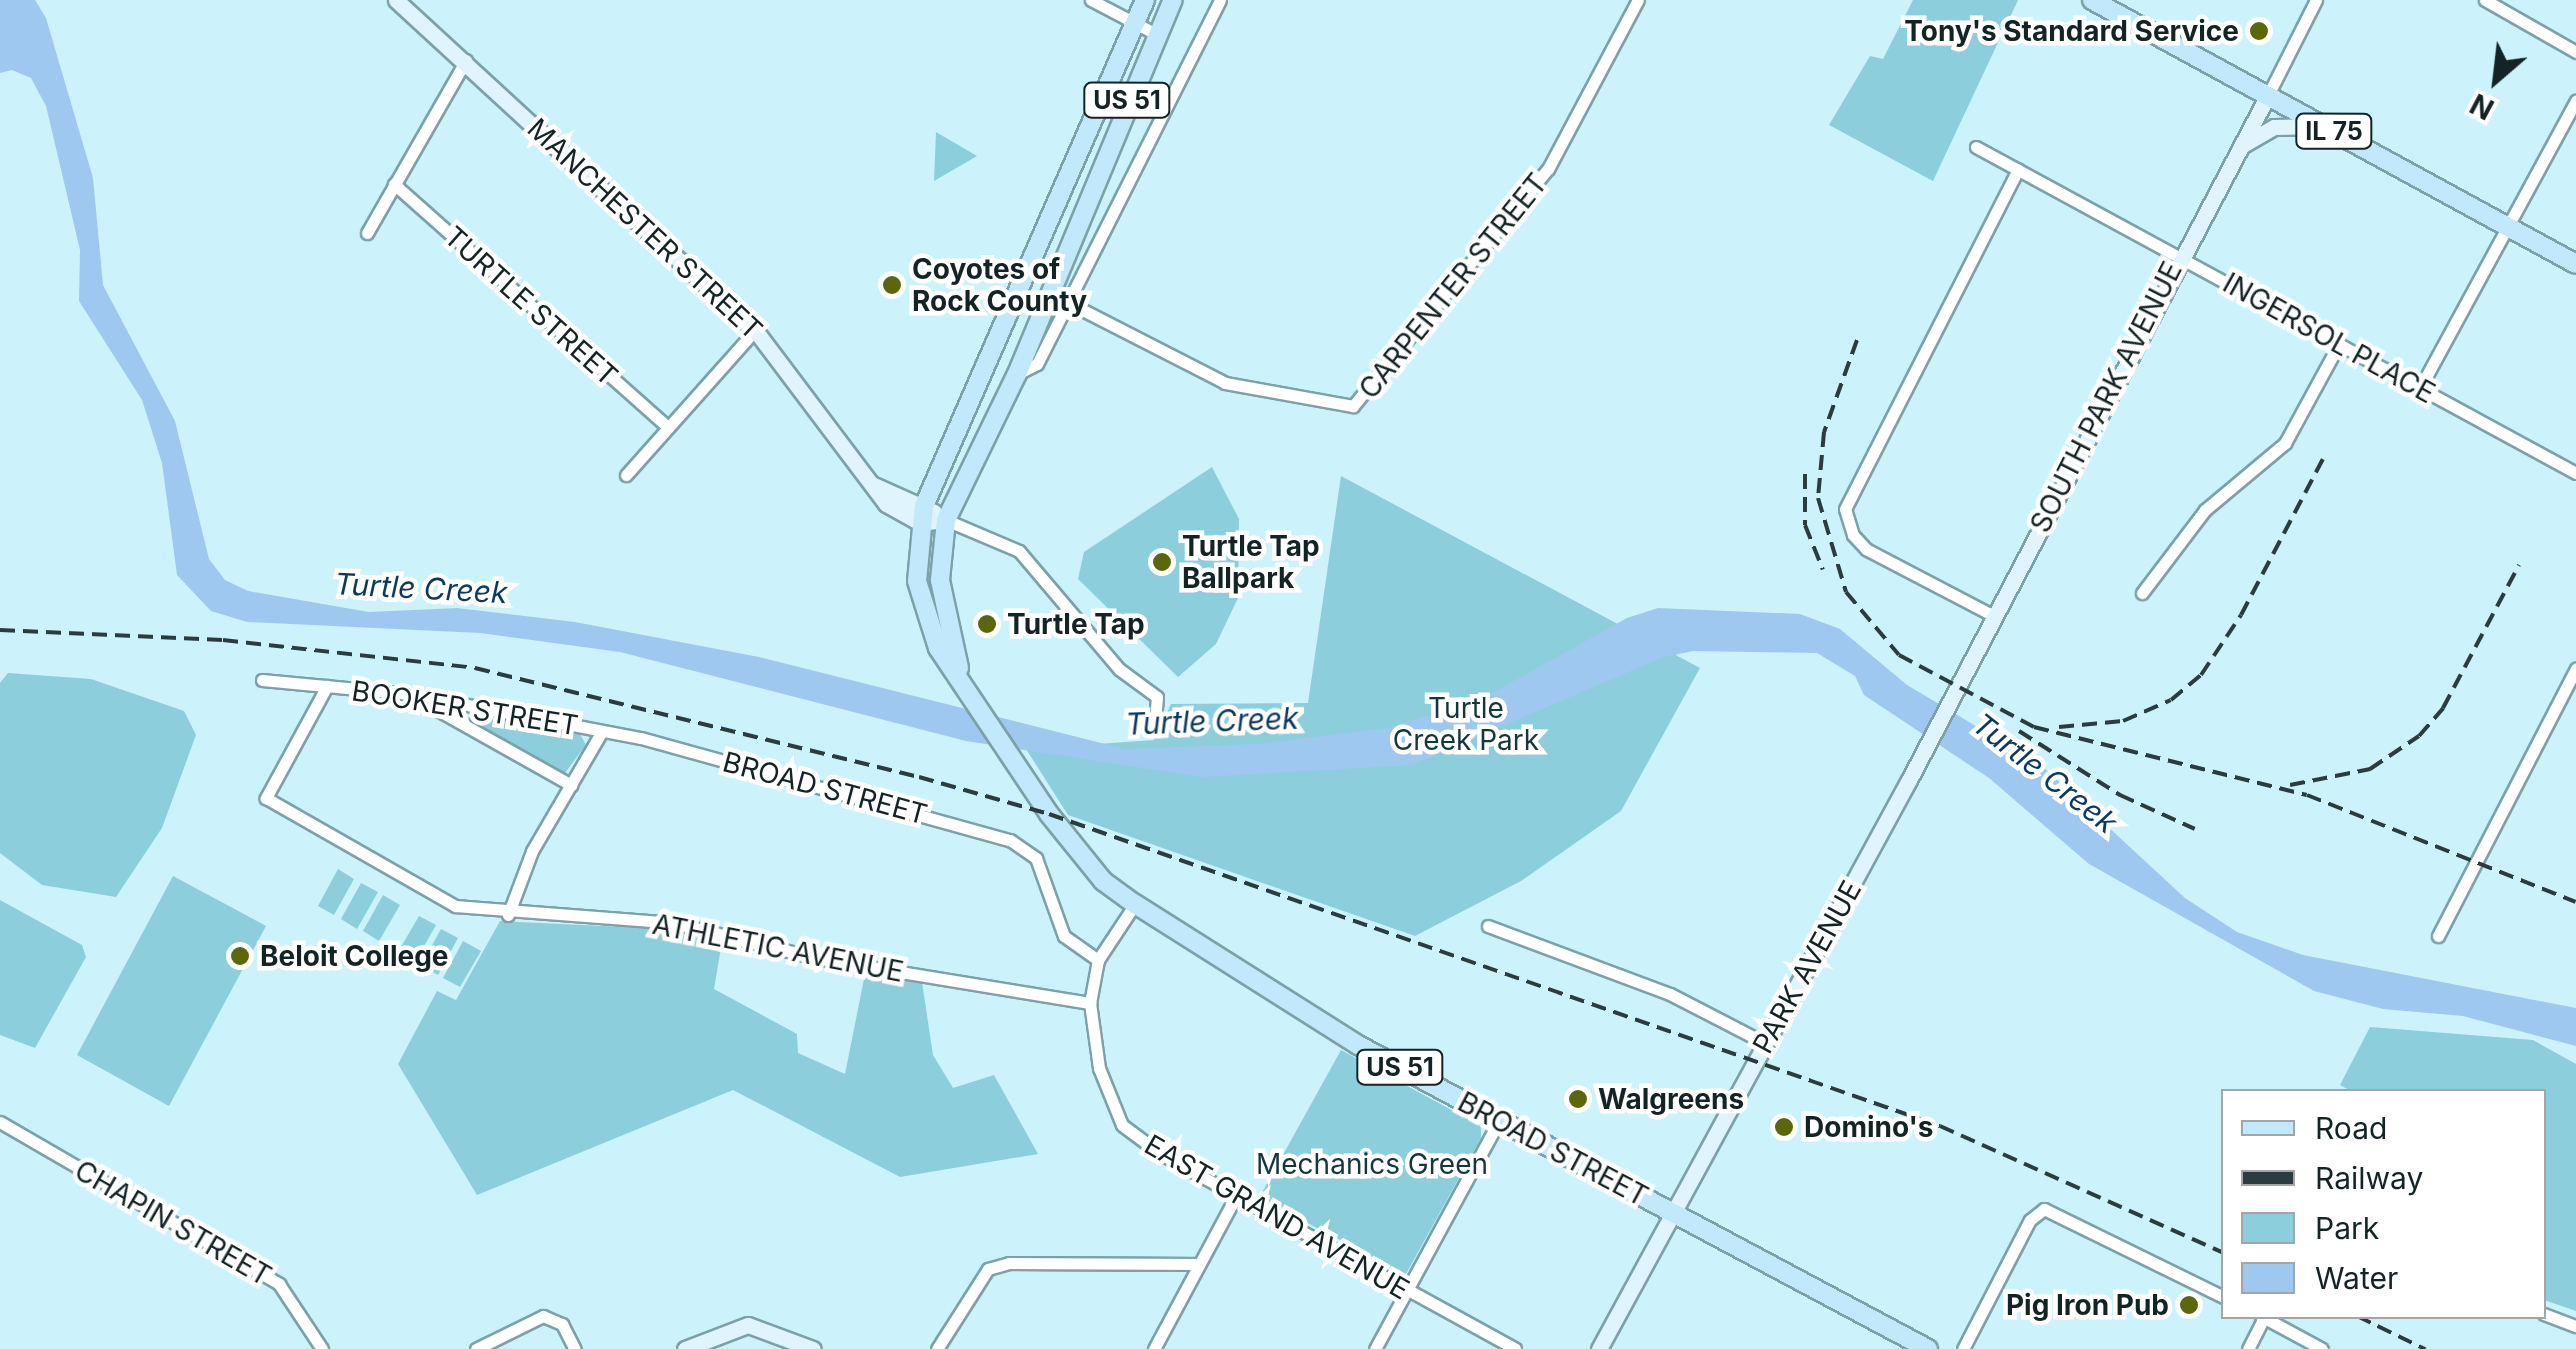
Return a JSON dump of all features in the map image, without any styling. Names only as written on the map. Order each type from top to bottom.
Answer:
[{"type":"main road","name":"US 51","points":[[1135,904],[1103,880],[1015,763],[938,648],[919,598],[922,514],[1145,0]]},
{"type":"main road","name":"US 51","points":[[968,692],[948,634],[940,580],[946,520],[1016,374],[1084,202],[1172,0]]},
{"type":"main road","name":"IL 75","points":[[2092,0],[2576,264]]},
{"type":"main road","name":"BROAD STREET","points":[[1135,904],[1336,1032],[1928,1349]]},
{"type":"street","name":"MANCHESTER STREET","points":[[396,0],[466,60],[756,330],[867,481],[922,514],[946,520]]},
{"type":"street","points":[[1091,0],[1156,34]]},
{"type":"street","points":[[1016,374],[1037,364],[1220,0]]},
{"type":"street","name":"CARPENTER STREET","points":[[1069,303],[1225,383],[1353,406],[1548,169],[1638,0]]},
{"type":"street","name":"SOUTH PARK AVENUE","points":[[1900,796],[2316,0]]},
{"type":"street","points":[[2484,0],[2576,52]]},
{"type":"street","points":[[367,233],[466,60]]},
{"type":"street","points":[[2420,388],[2576,101]]},
{"type":"street","points":[[2238,148],[2274,127],[2325,126]]},
{"type":"street","name":"INGERSOL PLACE","points":[[1976,146],[2576,472]]},
{"type":"street","points":[[1994,616],[1866,548],[1848,526],[1847,497],[2018,170]]},
{"type":"street","name":"TURTLE STREET","points":[[394,184],[668,427]]},
{"type":"street","points":[[626,475],[756,330]]},
{"type":"street","points":[[2142,593],[2205,510],[2285,443],[2339,344]]},
{"type":"street","points":[[946,520],[1019,551],[1119,669],[1157,697],[1155,720]]},
{"type":"street","points":[[2438,936],[2576,669]]},
{"type":"street","points":[[262,680],[327,686]]},
{"type":"street","name":"BOOKER STREET","points":[[327,686],[410,694],[602,730]]},
{"type":"street","name":"ATHLETIC AVENUE","points":[[327,686],[266,798],[445,902],[508,915],[674,924],[821,959],[1090,1002]]},
{"type":"street","points":[[410,694],[571,785]]},
{"type":"street","points":[[508,915],[532,851],[602,730]]},
{"type":"street","name":"BROAD STREET","points":[[602,730],[1020,844],[1036,858],[1057,927],[1098,960]]},
{"type":"street","name":"PARK AVENUE","points":[[1599,1349],[1900,796]]},
{"type":"street","name":"EAST GRAND AVENUE","points":[[1135,904],[1098,960],[1090,1002],[1099,1068],[1122,1125],[1236,1196],[1515,1349]]},
{"type":"street","points":[[1488,926],[1670,994],[1765,1043]]},
{"type":"street","points":[[1375,1349],[1499,1121]]},
{"type":"street","name":"CHAPIN STREET","points":[[0,1122],[279,1284],[322,1349]]},
{"type":"street","points":[[1154,1349],[1236,1196]]},
{"type":"street","points":[[1963,1349],[2030,1220],[2044,1209],[2221,1296]]},
{"type":"street","points":[[938,1349],[988,1269],[1008,1263],[1199,1264]]},
{"type":"street","points":[[2546,1315],[2576,1326]]},
{"type":"street","points":[[476,1349],[549,1316],[576,1349]]},
{"type":"street","points":[[2248,1349],[2262,1319]]},
{"type":"street","points":[[2267,1319],[2322,1349]]},
{"type":"street","points":[[685,1349],[731,1326],[759,1326],[813,1349]]},
{"type":"green space","points":[[1913,0],[2018,0],[1933,181],[1829,125],[1870,56],[1883,59]]},
{"type":"green space","points":[[936,132],[977,156],[934,181]]},
{"type":"green space","name":"Turtle Tap Ballpark","points":[[1212,467],[1239,519],[1238,598],[1216,644],[1178,677],[1078,579],[1084,552]]},
{"type":"green space","name":"Turtle Creek Park","points":[[1341,476],[1700,668],[1621,811],[1521,881],[1415,936],[1068,815],[1026,749],[1154,740],[1171,704],[1308,703]]},
{"type":"green space","points":[[8,673],[91,679],[184,711],[196,735],[162,828],[116,897],[42,885],[0,853],[0,683]]},
{"type":"green space","points":[[474,715],[580,734],[586,745],[565,773],[467,718]]},
{"type":"green space","points":[[338,869],[354,879],[334,915],[318,906]]},
{"type":"green space","points":[[173,876],[266,926],[169,1106],[77,1055]]},
{"type":"green space","points":[[361,883],[378,892],[357,929],[341,919]]},
{"type":"green space","points":[[383,895],[400,905],[379,941],[363,931]]},
{"type":"green space","points":[[0,900],[82,945],[86,957],[35,1048],[0,1035]]},
{"type":"green space","points":[[419,916],[436,925],[415,962],[398,952]]},
{"type":"green space","points":[[500,921],[667,929],[722,942],[714,989],[797,1034],[798,1053],[845,1074],[865,974],[922,982],[933,1055],[953,1088],[994,1075],[1038,1154],[900,1177],[733,1090],[477,1195],[398,1064],[437,991],[456,1000]]},
{"type":"green space","points":[[441,929],[458,938],[438,975],[421,965]]},
{"type":"green space","points":[[463,941],[481,951],[460,987],[443,978]]},
{"type":"green space","points":[[2370,1027],[2533,1040],[2576,1064],[2576,1311],[2546,1301],[2546,1089],[2347,1089],[2340,1085]]},
{"type":"green space","name":"Mechanics Green","points":[[1341,1050],[1481,1126],[1481,1138],[1406,1274],[1259,1198]]},
{"type":"water","name":"Turtle Creek","points":[[0,0],[35,0],[46,18],[93,178],[103,285],[175,421],[209,559],[225,580],[248,591],[369,612],[457,608],[575,622],[759,657],[1125,749],[1257,744],[1387,728],[1480,700],[1627,618],[1658,608],[1800,614],[1840,629],[1907,685],[2040,764],[2185,898],[2237,932],[2303,955],[2576,1008],[2576,1046],[2463,1016],[2383,1009],[2314,991],[2089,864],[1989,778],[1864,695],[1855,676],[1817,653],[1693,651],[1661,658],[1412,765],[1202,777],[966,741],[620,652],[480,633],[247,622],[211,611],[177,575],[162,463],[142,400],[79,301],[80,250],[46,106],[31,78],[12,70],[0,73]]},
{"type":"railway","points":[[1857,340],[1824,432],[1818,498],[1846,592],[1899,655],[2034,727],[2307,795],[2576,902]]},
{"type":"railway","points":[[2059,727],[2123,721],[2171,700],[2201,675],[2241,615],[2325,455]]},
{"type":"railway","points":[[1805,474],[1805,525],[1823,570]]},
{"type":"railway","points":[[2290,785],[2370,769],[2419,736],[2443,708],[2519,565]]},
{"type":"railway","points":[[0,630],[223,640],[475,668],[919,777],[1049,814],[1940,1126],[2221,1252]]},
{"type":"railway","points":[[2019,731],[2120,795],[2195,829]]},
{"type":"railway","points":[[2363,1319],[2425,1349]]},
{"type":"place","name":"Tony's Standard Service","points":[[2259,31]]},
{"type":"place","name":"Coyotes of Rock County","points":[[892,285]]},
{"type":"place","name":"Turtle Tap Ballpark","points":[[1162,562]]},
{"type":"place","name":"Turtle Tap","points":[[987,624]]},
{"type":"place","name":"Beloit College","points":[[240,956]]},
{"type":"place","name":"Walgreens","points":[[1578,1099]]},
{"type":"place","name":"Domino's","points":[[1784,1127]]},
{"type":"place","name":"Pig Iron Pub","points":[[2189,1305]]}]
